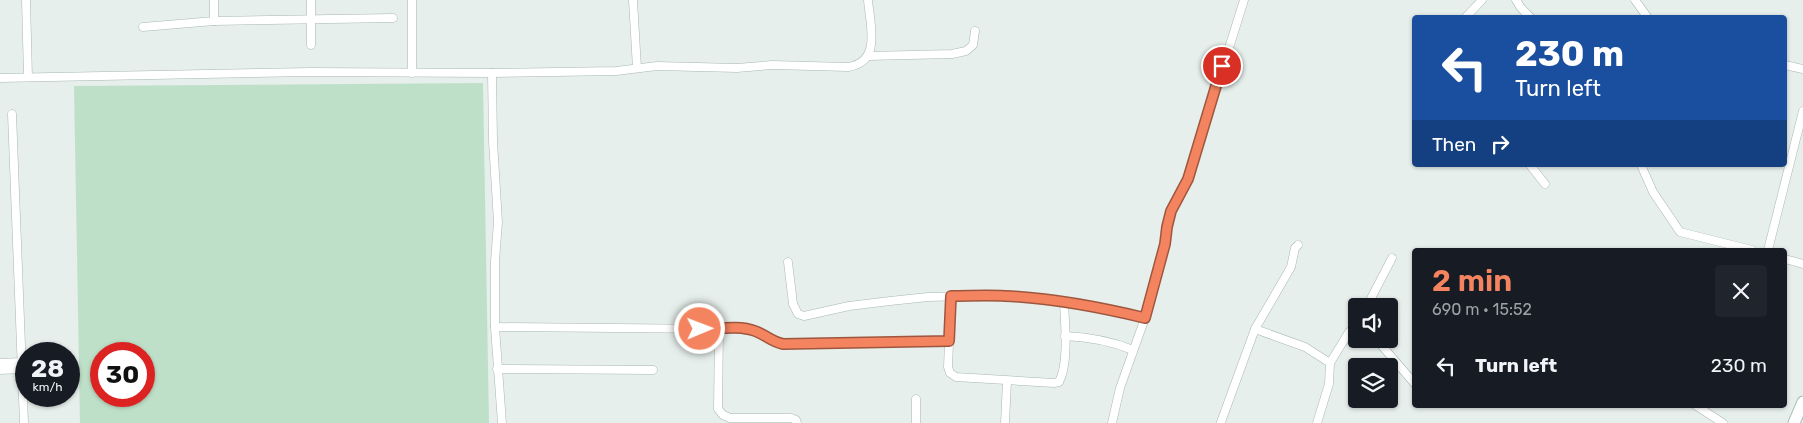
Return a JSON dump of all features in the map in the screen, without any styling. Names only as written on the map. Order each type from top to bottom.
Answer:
[{"type":"street","points":[[26,0],[28,77]]},
{"type":"street","points":[[214,0],[214,21]]},
{"type":"street","points":[[311,0],[311,45]]},
{"type":"street","points":[[412,0],[412,73]]},
{"type":"street","points":[[634,0],[637,68]]},
{"type":"street","points":[[0,78],[311,72],[492,73],[616,71],[657,66],[737,68],[772,64],[848,67],[856,66],[868,56],[872,48],[868,0]]},
{"type":"street","points":[[1112,423],[1120,388],[1145,318],[1165,244],[1171,211],[1188,179],[1244,0]]},
{"type":"street","points":[[1468,15],[1482,0]]},
{"type":"street","points":[[1516,0],[1528,15]]},
{"type":"street","points":[[1635,0],[1646,15]]},
{"type":"street","points":[[143,27],[214,21],[393,18]]},
{"type":"street","points":[[868,56],[966,52],[974,45],[975,30]]},
{"type":"street","points":[[1787,66],[1803,70]]},
{"type":"street","points":[[492,73],[498,222],[495,261],[495,327],[502,423]]},
{"type":"street","points":[[1787,164],[1803,111]]},
{"type":"street","points":[[12,114],[21,342]]},
{"type":"street","points":[[1532,167],[1545,184]]},
{"type":"street","points":[[1642,167],[1653,192],[1680,232],[1744,248]]},
{"type":"street","points":[[1768,248],[1786,167]]},
{"type":"street","points":[[1221,422],[1255,329],[1290,267],[1295,248],[1298,246]]},
{"type":"street","points":[[1371,298],[1392,258]]},
{"type":"street","points":[[1787,260],[1803,264]]},
{"type":"street","points":[[788,262],[793,304],[798,314],[804,316],[849,306],[919,298],[1002,295],[1102,308],[1145,318]]},
{"type":"street","points":[[951,296],[948,367],[950,373],[956,377],[1007,381],[1059,382],[1063,375],[1064,302]]},
{"type":"street","points":[[495,327],[748,329],[762,334],[775,343],[783,344],[949,341]]},
{"type":"street","points":[[719,329],[718,409],[730,418],[791,418],[796,420],[797,423]]},
{"type":"street","points":[[1255,329],[1305,346],[1330,363]]},
{"type":"street","points":[[1319,421],[1330,384],[1330,363],[1348,334]]},
{"type":"street","points":[[1065,336],[1085,336],[1114,342],[1133,350]]},
{"type":"street","points":[[1384,348],[1412,381]]},
{"type":"street","points":[[0,363],[15,365]]},
{"type":"street","points":[[0,370],[15,367]]},
{"type":"street","points":[[497,369],[653,370]]},
{"type":"street","points":[[1005,423],[1007,381]]},
{"type":"street","points":[[916,399],[916,423]]},
{"type":"street","points":[[1794,423],[1803,402]]},
{"type":"street","points":[[23,407],[24,423]]},
{"type":"street","points":[[1699,408],[1723,423]]},
{"type":"green space","points":[[483,83],[489,423],[80,423],[74,86]]},
{"type":"route","points":[[700,329],[748,329],[762,334],[775,343],[783,344],[949,341],[951,296],[1002,295],[1031,298],[1102,308],[1145,318],[1165,244],[1171,211],[1188,179],[1222,66]]}]
